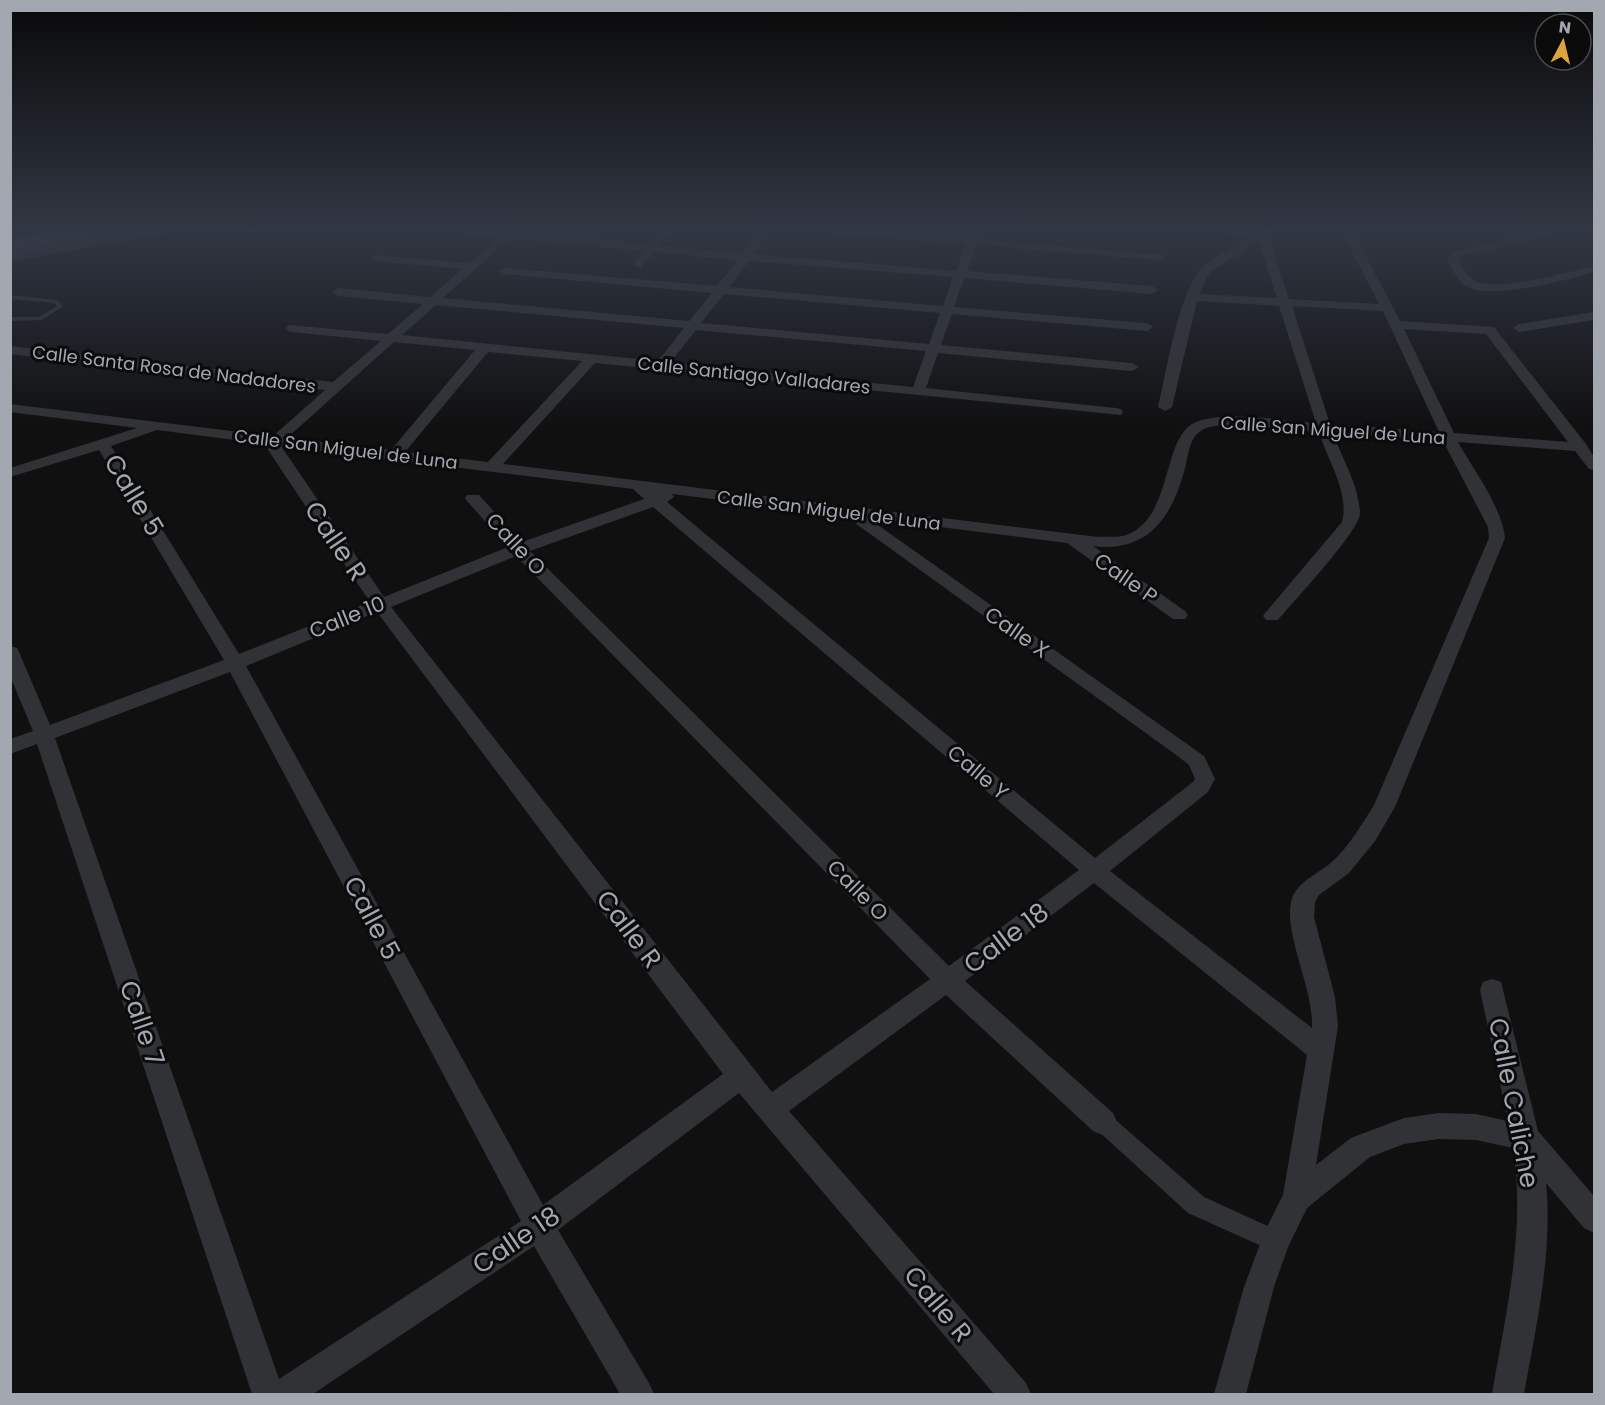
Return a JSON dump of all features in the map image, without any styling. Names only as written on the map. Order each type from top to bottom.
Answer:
[{"type":"street","points":[[381,296],[1132,367]]},
{"type":"street","points":[[275,441],[439,296]]},
{"type":"street","points":[[661,366],[716,296]]},
{"type":"street","points":[[783,296],[1147,327]]},
{"type":"street","points":[[918,391],[953,296]]},
{"type":"street","points":[[1272,616],[1329,550],[1350,522],[1352,514],[1347,486],[1281,296]]},
{"type":"street","points":[[1230,1395],[1259,1287],[1275,1241],[1297,1198],[1325,1026],[1319,986],[1302,917],[1303,901],[1311,888],[1341,867],[1367,836],[1384,807],[1497,538],[1496,527],[1490,513],[1449,438],[1380,296]]},
{"type":"street","points":[[1165,407],[1192,297],[1283,302],[1391,316],[1490,330],[1594,466]]},
{"type":"street","points":[[1519,328],[1594,316]]},
{"type":"street","name":"Calle Santiago Valladares","points":[[292,328],[1116,412]]},
{"type":"street","points":[[395,455],[483,349]]},
{"type":"street","name":"Calle Santa Rosa de Nadadores","points":[[10,350],[337,387]]},
{"type":"street","points":[[492,467],[591,359]]},
{"type":"street","name":"Calle San Miguel de Luna","points":[[10,408],[492,467],[647,493]]},
{"type":"street","name":"Calle San Miguel de Luna","points":[[686,493],[1072,540],[1117,541],[1131,538],[1144,530],[1154,519],[1176,479],[1185,440],[1198,426],[1209,422],[1228,421],[1581,447]]},
{"type":"street","points":[[10,472],[160,426]]},
{"type":"street","name":"Calle R","points":[[275,441],[273,445],[275,450],[380,604],[741,1076],[771,1108],[1015,1395]]},
{"type":"street","name":"Calle 5","points":[[103,444],[235,663],[539,1226],[638,1395]]},
{"type":"street","name":"Calle Y","points":[[647,493],[1095,871],[1321,1051]]},
{"type":"street","name":"Calle 10","points":[[10,747],[235,663],[519,549],[647,493],[686,493]]},
{"type":"street","name":"Calle O","points":[[473,498],[519,549],[949,982],[1196,1205],[1275,1241]]},
{"type":"street","name":"Calle X","points":[[847,512],[1186,752]]},
{"type":"street","name":"Calle P","points":[[1072,540],[1179,615]]},
{"type":"street","name":"Calle 7","points":[[10,652],[44,734],[268,1395]]},
{"type":"street","name":"Calle 18","points":[[771,1108],[949,982],[1201,787],[1204,779],[1202,771],[1197,761],[1186,752]]},
{"type":"street","name":"Calle Caliche","points":[[1492,990],[1524,1137],[1532,1188],[1532,1238],[1508,1395]]},
{"type":"street","name":"Calle 18","points":[[285,1395],[539,1226],[741,1076]]},
{"type":"street","points":[[1297,1198],[1361,1147],[1404,1131],[1440,1126],[1476,1127],[1524,1137],[1594,1218]]},
{"type":"lane","points":[[10,297],[57,302],[60,306],[40,319],[10,319]]}]
